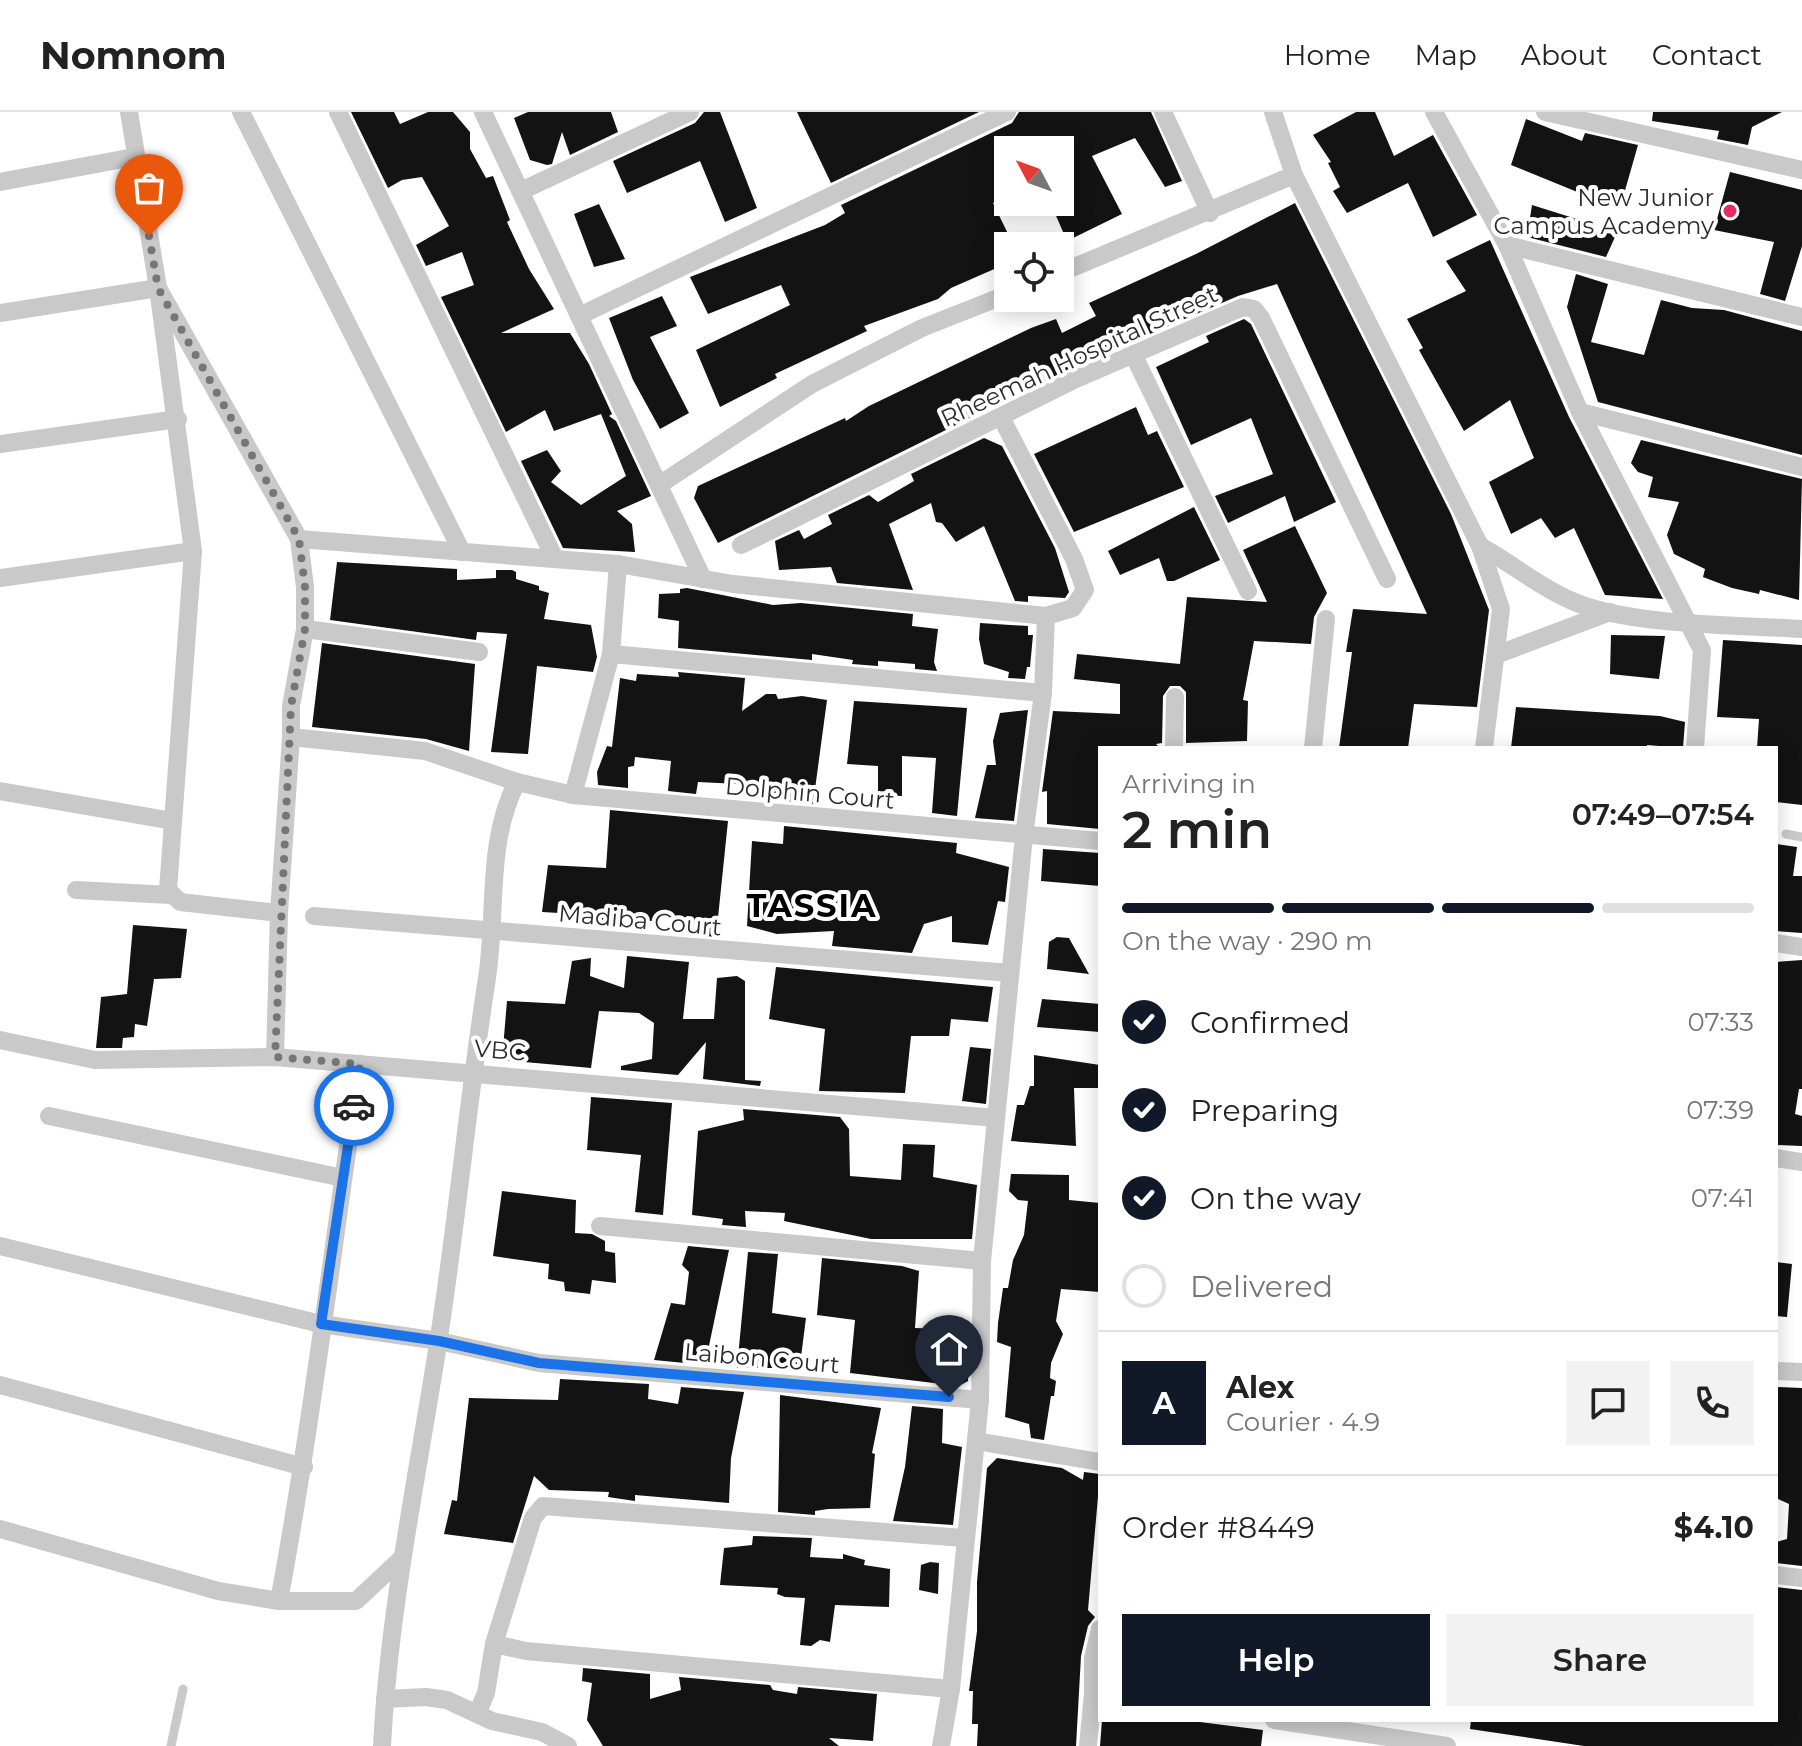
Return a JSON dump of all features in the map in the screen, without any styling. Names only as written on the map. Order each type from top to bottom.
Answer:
[{"type":"street","points":[[129,112],[178,419],[193,551],[170,895]]},
{"type":"street","points":[[241,112],[462,552]]},
{"type":"street","points":[[338,112],[555,559]]},
{"type":"street","points":[[483,112],[703,579]]},
{"type":"street","points":[[521,191],[690,112]]},
{"type":"street","points":[[579,316],[1007,112]]},
{"type":"street","points":[[1163,112],[1210,213]]},
{"type":"street","points":[[1273,112],[1294,175],[1480,546],[1501,609],[1484,746]]},
{"type":"street","points":[[1434,112],[1507,245],[1580,412],[1702,650],[1695,746]]},
{"type":"street","points":[[1545,112],[1802,170]]},
{"type":"street","points":[[0,182],[134,157]]},
{"type":"street","points":[[1074,267],[1210,213],[1294,175]]},
{"type":"street","points":[[1507,245],[1802,317]]},
{"type":"street","points":[[0,313],[158,288]]},
{"type":"street","points":[[158,288],[299,539],[305,587],[305,629],[291,706],[279,913],[275,1057]]},
{"type":"street","points":[[659,485],[812,384],[922,328],[994,300]]},
{"type":"street","name":"Rheemah Hospital Street","points":[[741,545],[1002,419],[1076,379],[1239,308],[1258,313],[1387,579]]},
{"type":"street","points":[[1133,354],[1248,591]]},
{"type":"street","points":[[1580,412],[1802,467]]},
{"type":"street","points":[[0,444],[178,419]]},
{"type":"street","points":[[299,539],[618,564],[703,579],[1046,616],[1073,608],[1085,590],[1074,559],[1002,419]]},
{"type":"street","points":[[1480,546],[1570,600],[1611,611],[1685,622],[1802,629]]},
{"type":"street","points":[[0,578],[193,551]]},
{"type":"street","points":[[573,795],[611,654],[618,564]]},
{"type":"street","points":[[1496,655],[1611,611]]},
{"type":"street","points":[[941,1746],[951,1689],[980,1400],[982,1261],[1024,836],[1043,693],[1046,616]]},
{"type":"street","points":[[1313,746],[1326,619]]},
{"type":"street","points":[[305,629],[479,652]]},
{"type":"street","points":[[611,654],[1043,693]]},
{"type":"street","points":[[1174,746],[1175,697]]},
{"type":"street","name":"Dolphin Court","points":[[291,737],[425,751],[517,782],[573,795],[1098,841]]},
{"type":"street","points":[[382,1746],[402,1558],[439,1341],[472,1071],[494,932],[497,835],[503,807],[517,782]]},
{"type":"street","points":[[0,791],[173,821]]},
{"type":"street","points":[[76,890],[170,895],[180,902],[279,913]]},
{"type":"street","name":"Madiba Court","points":[[314,916],[1010,973]]},
{"type":"street","points":[[1778,943],[1802,947]]},
{"type":"street","name":"VBC","points":[[0,1040],[95,1060],[275,1057],[472,1071],[996,1118]]},
{"type":"street","points":[[279,1601],[304,1467],[321,1324],[360,1064]]},
{"type":"street","points":[[49,1116],[343,1178]]},
{"type":"street","points":[[1778,1158],[1802,1162]]},
{"type":"street","points":[[600,1226],[982,1261]]},
{"type":"street","name":"Laibon Court","points":[[0,1246],[321,1324],[439,1341],[539,1363],[980,1400]]},
{"type":"street","points":[[1778,1371],[1802,1372]]},
{"type":"street","points":[[0,1385],[304,1467]]},
{"type":"street","points":[[976,1441],[1098,1462]]},
{"type":"street","points":[[477,1714],[486,1693],[494,1644],[533,1518],[543,1506],[964,1538]]},
{"type":"street","points":[[0,1529],[218,1591],[279,1601],[356,1601],[402,1558]]},
{"type":"street","points":[[1778,1575],[1802,1578]]},
{"type":"street","points":[[1088,1746],[1096,1693],[1093,1658],[1098,1637]]},
{"type":"street","points":[[494,1644],[526,1651],[951,1689]]},
{"type":"street","points":[[385,1699],[437,1698],[492,1721],[542,1732],[568,1746]]},
{"type":"street","points":[[1287,1722],[1447,1746]]},
{"type":"lane","points":[[1786,834],[1802,837]]},
{"type":"lane","points":[[171,1746],[183,1689]]},
{"type":"building","points":[[351,112],[394,112],[400,124],[428,112],[453,112],[470,132],[470,149],[486,178],[493,176],[510,220],[507,222],[529,269],[554,309],[501,333],[570,333],[589,364],[612,414],[609,416],[616,421],[651,496],[617,511],[632,524],[635,552],[563,548],[521,461],[547,450],[561,471],[551,482],[581,505],[626,476],[601,414],[554,431],[545,410],[506,432],[441,297],[474,285],[462,252],[426,266],[416,245],[449,226],[422,177],[402,180],[388,188]]},
{"type":"building","points":[[528,112],[611,112],[618,132],[570,155],[562,132],[552,164],[547,165],[530,160],[514,118]]},
{"type":"building","points":[[704,112],[720,112],[757,208],[725,222],[700,161],[627,193],[613,161],[695,123]]},
{"type":"building","points":[[797,112],[979,112],[831,183]]},
{"type":"building","points":[[1019,112],[1151,112],[1182,181],[1165,187],[1135,138],[1092,156],[1122,214],[1074,238],[1074,232],[1063,232],[1056,216],[1074,216],[1074,136],[994,136],[994,216],[999,216],[1007,232],[994,232],[994,269],[951,288],[938,299],[864,326],[867,331],[775,374],[777,378],[720,407],[696,350],[790,305],[781,285],[708,314],[690,277],[825,225],[845,213],[841,205],[1012,123]]},
{"type":"building","points":[[1356,112],[1375,112],[1394,156],[1433,135],[1477,215],[1433,237],[1408,183],[1347,213],[1333,191],[1340,187],[1328,163],[1331,162],[1313,135]]},
{"type":"building","points":[[1653,112],[1782,112],[1752,127],[1748,145],[1717,139],[1719,131],[1652,121]]},
{"type":"building","points":[[1526,119],[1582,141],[1585,133],[1638,145],[1622,201],[1593,195],[1592,198],[1511,165]]},
{"type":"building","points":[[1730,172],[1802,190],[1802,246],[1785,301],[1760,294],[1774,242],[1714,230]]},
{"type":"building","points":[[1295,203],[1451,514],[1489,610],[1477,707],[1414,704],[1408,746],[1339,746],[1352,652],[1346,652],[1353,609],[1427,614],[1277,284],[1238,296],[1071,368],[718,543],[694,498],[698,486],[845,418],[846,421],[869,406],[1031,328],[1056,319],[1062,333],[1096,316],[1089,303],[1196,254]]},
{"type":"building","points":[[599,204],[625,259],[594,267],[574,214]]},
{"type":"building","points":[[1532,205],[1583,221],[1578,235],[1608,232],[1615,237],[1606,257],[1527,237]]},
{"type":"building","points":[[1490,240],[1569,417],[1663,599],[1605,595],[1574,528],[1555,538],[1541,518],[1511,534],[1489,482],[1534,458],[1510,400],[1464,431],[1419,350],[1423,348],[1407,319],[1466,291],[1446,261]]},
{"type":"building","points":[[1576,274],[1608,284],[1591,342],[1644,355],[1661,300],[1692,308],[1724,310],[1802,331],[1802,455],[1598,402],[1567,307]]},
{"type":"building","points":[[662,296],[677,326],[650,337],[689,413],[660,429],[633,380],[609,318]]},
{"type":"building","points":[[1244,319],[1251,324],[1336,502],[1294,522],[1285,496],[1228,523],[1215,496],[1273,474],[1251,418],[1191,445],[1156,367],[1209,342],[1206,336]]},
{"type":"building","points":[[1136,407],[1148,435],[1157,431],[1184,487],[1074,532],[1034,454]]},
{"type":"building","points":[[984,438],[1002,446],[1055,548],[1069,592],[1065,598],[1028,596],[1028,602],[1015,601],[984,526],[956,542],[942,523],[936,522],[931,503],[889,524],[913,590],[837,583],[831,567],[779,570],[775,541],[799,530],[804,539],[832,524],[828,515],[869,495],[878,502],[914,481],[911,474]]},
{"type":"building","points":[[1641,440],[1802,479],[1799,600],[1760,590],[1759,594],[1732,588],[1703,577],[1705,569],[1674,554],[1667,535],[1679,502],[1648,497],[1653,477],[1638,472],[1631,463]]},
{"type":"building","points":[[1194,507],[1220,560],[1174,581],[1167,581],[1159,558],[1120,575],[1108,551]]},
{"type":"building","points":[[1295,526],[1327,593],[1314,617],[1311,644],[1254,641],[1243,700],[1248,701],[1247,741],[1186,743],[1186,692],[1180,686],[1170,686],[1163,696],[1162,743],[1156,744],[1158,746],[1098,746],[1098,829],[1047,824],[1047,791],[1042,792],[1053,711],[1120,714],[1120,684],[1074,679],[1077,654],[1180,664],[1187,597],[1267,602],[1243,550]]},
{"type":"building","points":[[337,562],[457,569],[457,580],[496,578],[496,570],[512,570],[516,572],[516,579],[539,586],[539,590],[549,593],[544,619],[591,625],[597,657],[593,672],[537,666],[528,754],[491,752],[507,634],[477,632],[476,640],[330,620]]},
{"type":"building","points":[[680,589],[773,605],[801,603],[913,614],[912,626],[938,629],[934,662],[937,671],[915,669],[915,664],[878,661],[878,666],[852,664],[853,660],[812,654],[812,660],[678,648],[679,621],[658,618],[659,594],[680,593]]},
{"type":"building","points":[[980,623],[1028,626],[1028,635],[1033,635],[1030,667],[1027,667],[1025,679],[1008,678],[1009,672],[984,664],[979,639]]},
{"type":"building","points":[[1611,635],[1665,636],[1659,679],[1610,674]]},
{"type":"building","points":[[1723,640],[1802,645],[1802,805],[1778,802],[1778,746],[1757,746],[1759,719],[1717,717]]},
{"type":"building","points":[[322,643],[475,664],[469,751],[426,739],[312,727]]},
{"type":"building","points":[[678,672],[745,678],[742,711],[766,694],[776,694],[778,699],[802,696],[827,700],[813,804],[783,801],[784,794],[757,793],[758,785],[698,782],[696,794],[668,791],[671,761],[635,757],[634,766],[628,767],[628,788],[598,785],[597,772],[607,746],[612,747],[620,678],[636,681],[637,674],[679,677]]},
{"type":"building","points":[[854,701],[967,708],[957,816],[932,813],[936,758],[902,756],[902,796],[878,795],[878,766],[847,764]]},
{"type":"building","points":[[1516,707],[1660,716],[1685,722],[1683,746],[1511,746]]},
{"type":"building","points":[[1028,710],[1014,821],[975,818],[987,765],[996,765],[993,741],[1000,713]]},
{"type":"building","points":[[610,810],[728,821],[716,937],[686,934],[687,919],[657,914],[652,921],[614,918],[613,928],[576,925],[577,914],[542,912],[548,865],[606,868]]},
{"type":"building","points":[[784,826],[957,843],[956,853],[1009,867],[1005,902],[998,901],[988,945],[952,942],[952,916],[924,924],[912,953],[832,946],[834,931],[777,934],[747,926],[752,841],[783,844]]},
{"type":"building","points":[[1778,844],[1797,847],[1793,876],[1802,876],[1802,933],[1778,931]]},
{"type":"building","points":[[1043,849],[1098,853],[1098,886],[1041,881]]},
{"type":"building","points":[[133,925],[187,929],[181,978],[154,979],[147,1026],[135,1024],[134,1037],[123,1038],[122,1048],[96,1048],[101,997],[127,994]]},
{"type":"building","points":[[1057,937],[1069,938],[1089,974],[1047,969],[1049,942]]},
{"type":"building","points":[[627,956],[689,962],[683,1019],[714,1019],[717,978],[737,976],[745,981],[745,1080],[761,1081],[760,1086],[703,1079],[706,1042],[678,1075],[621,1070],[621,1066],[652,1059],[654,1023],[639,1013],[599,1011],[591,1068],[502,1060],[507,1001],[565,1004],[572,961],[591,958],[590,976],[624,988]]},
{"type":"building","points":[[1802,960],[1802,1089],[1799,1089],[1795,1114],[1802,1116],[1802,1146],[1778,1145],[1778,962]]},
{"type":"building","points":[[776,967],[993,987],[988,1022],[951,1019],[949,1036],[911,1036],[905,1093],[819,1091],[825,1029],[769,1019]]},
{"type":"building","points":[[1042,999],[1098,1004],[1098,1032],[1037,1027]]},
{"type":"building","points":[[970,1047],[991,1049],[986,1104],[962,1101]]},
{"type":"building","points":[[1034,1055],[1098,1065],[1098,1088],[1074,1088],[1076,1146],[1011,1141],[1017,1105],[1024,1105],[1030,1086],[1034,1086]]},
{"type":"building","points":[[591,1097],[672,1103],[663,1215],[635,1212],[641,1155],[587,1150]]},
{"type":"building","points":[[743,1109],[840,1117],[849,1129],[850,1176],[901,1180],[903,1144],[935,1145],[933,1177],[977,1185],[972,1239],[871,1239],[784,1221],[785,1213],[745,1211],[746,1227],[722,1225],[723,1219],[692,1215],[698,1131],[744,1120]]},
{"type":"building","points":[[1011,1174],[1069,1175],[1069,1200],[1098,1203],[1098,1292],[1061,1289],[1056,1321],[1063,1334],[1051,1363],[1050,1378],[1056,1381],[1044,1440],[1031,1438],[1029,1424],[1005,1417],[1011,1347],[997,1342],[998,1323],[1003,1288],[1008,1288],[1013,1260],[1024,1235],[1028,1201],[1018,1200],[1009,1191]]},
{"type":"building","points":[[502,1191],[576,1200],[575,1233],[592,1234],[605,1241],[605,1251],[615,1253],[616,1283],[592,1280],[590,1294],[565,1291],[564,1282],[548,1279],[549,1264],[493,1256]]},
{"type":"building","points":[[688,1246],[729,1250],[705,1365],[654,1360],[671,1303],[685,1305],[689,1272],[682,1265]]},
{"type":"building","points":[[748,1252],[778,1254],[772,1313],[806,1318],[801,1357],[792,1372],[781,1368],[737,1368]]},
{"type":"building","points":[[822,1258],[902,1266],[919,1271],[915,1328],[969,1330],[968,1381],[959,1386],[850,1373],[855,1320],[817,1315]]},
{"type":"building","points":[[1778,1262],[1792,1264],[1787,1317],[1778,1316]]},
{"type":"building","points":[[560,1379],[649,1384],[648,1399],[678,1404],[681,1387],[744,1392],[731,1458],[729,1503],[635,1495],[635,1501],[608,1497],[609,1492],[549,1490],[534,1476],[513,1543],[444,1534],[452,1500],[457,1501],[469,1398],[558,1400]]},
{"type":"building","points":[[1778,1387],[1802,1388],[1802,1566],[1778,1563],[1778,1541],[1787,1539],[1789,1504],[1778,1499]]},
{"type":"building","points":[[780,1395],[881,1408],[872,1453],[875,1454],[870,1508],[828,1509],[815,1511],[815,1515],[778,1512]]},
{"type":"building","points":[[912,1406],[943,1409],[942,1443],[962,1447],[953,1525],[893,1521],[905,1467]]},
{"type":"building","points":[[997,1458],[1062,1468],[1083,1480],[1084,1472],[1098,1474],[1088,1610],[1095,1617],[1088,1626],[1081,1656],[1076,1746],[977,1746],[978,1724],[972,1724],[973,1691],[969,1691],[977,1631],[977,1582],[987,1468]]},
{"type":"building","points":[[753,1536],[812,1538],[810,1557],[843,1559],[843,1554],[865,1560],[864,1565],[890,1569],[889,1607],[835,1605],[830,1642],[820,1640],[811,1646],[800,1645],[805,1598],[785,1597],[777,1594],[778,1588],[720,1585],[724,1548],[752,1545]]},
{"type":"building","points":[[939,1563],[938,1594],[919,1590],[921,1565]]},
{"type":"building","points":[[1778,1587],[1802,1590],[1802,1746],[1584,1746],[1470,1729],[1471,1722],[1778,1722]]},
{"type":"building","points":[[583,1668],[650,1674],[650,1699],[681,1690],[679,1677],[770,1685],[773,1690],[797,1694],[798,1687],[877,1694],[873,1741],[829,1738],[839,1746],[603,1746],[587,1720],[592,1683],[582,1681]]},
{"type":"building","points":[[1102,1722],[1200,1722],[1263,1730],[1261,1746],[1100,1746]]},
{"type":"way so far","points":[[149,236],[158,288],[299,539],[305,587],[305,629],[291,706],[279,913],[275,1057],[360,1064],[354,1106]]},
{"type":"place","name":"New Junior Campus Academy","points":[[1730,211]]},
{"type":"district","name":"TASSIA","points":[[812,905]]},
{"type":"route","points":[[354,1106],[321,1324],[439,1341],[539,1363],[949,1397]]}]
